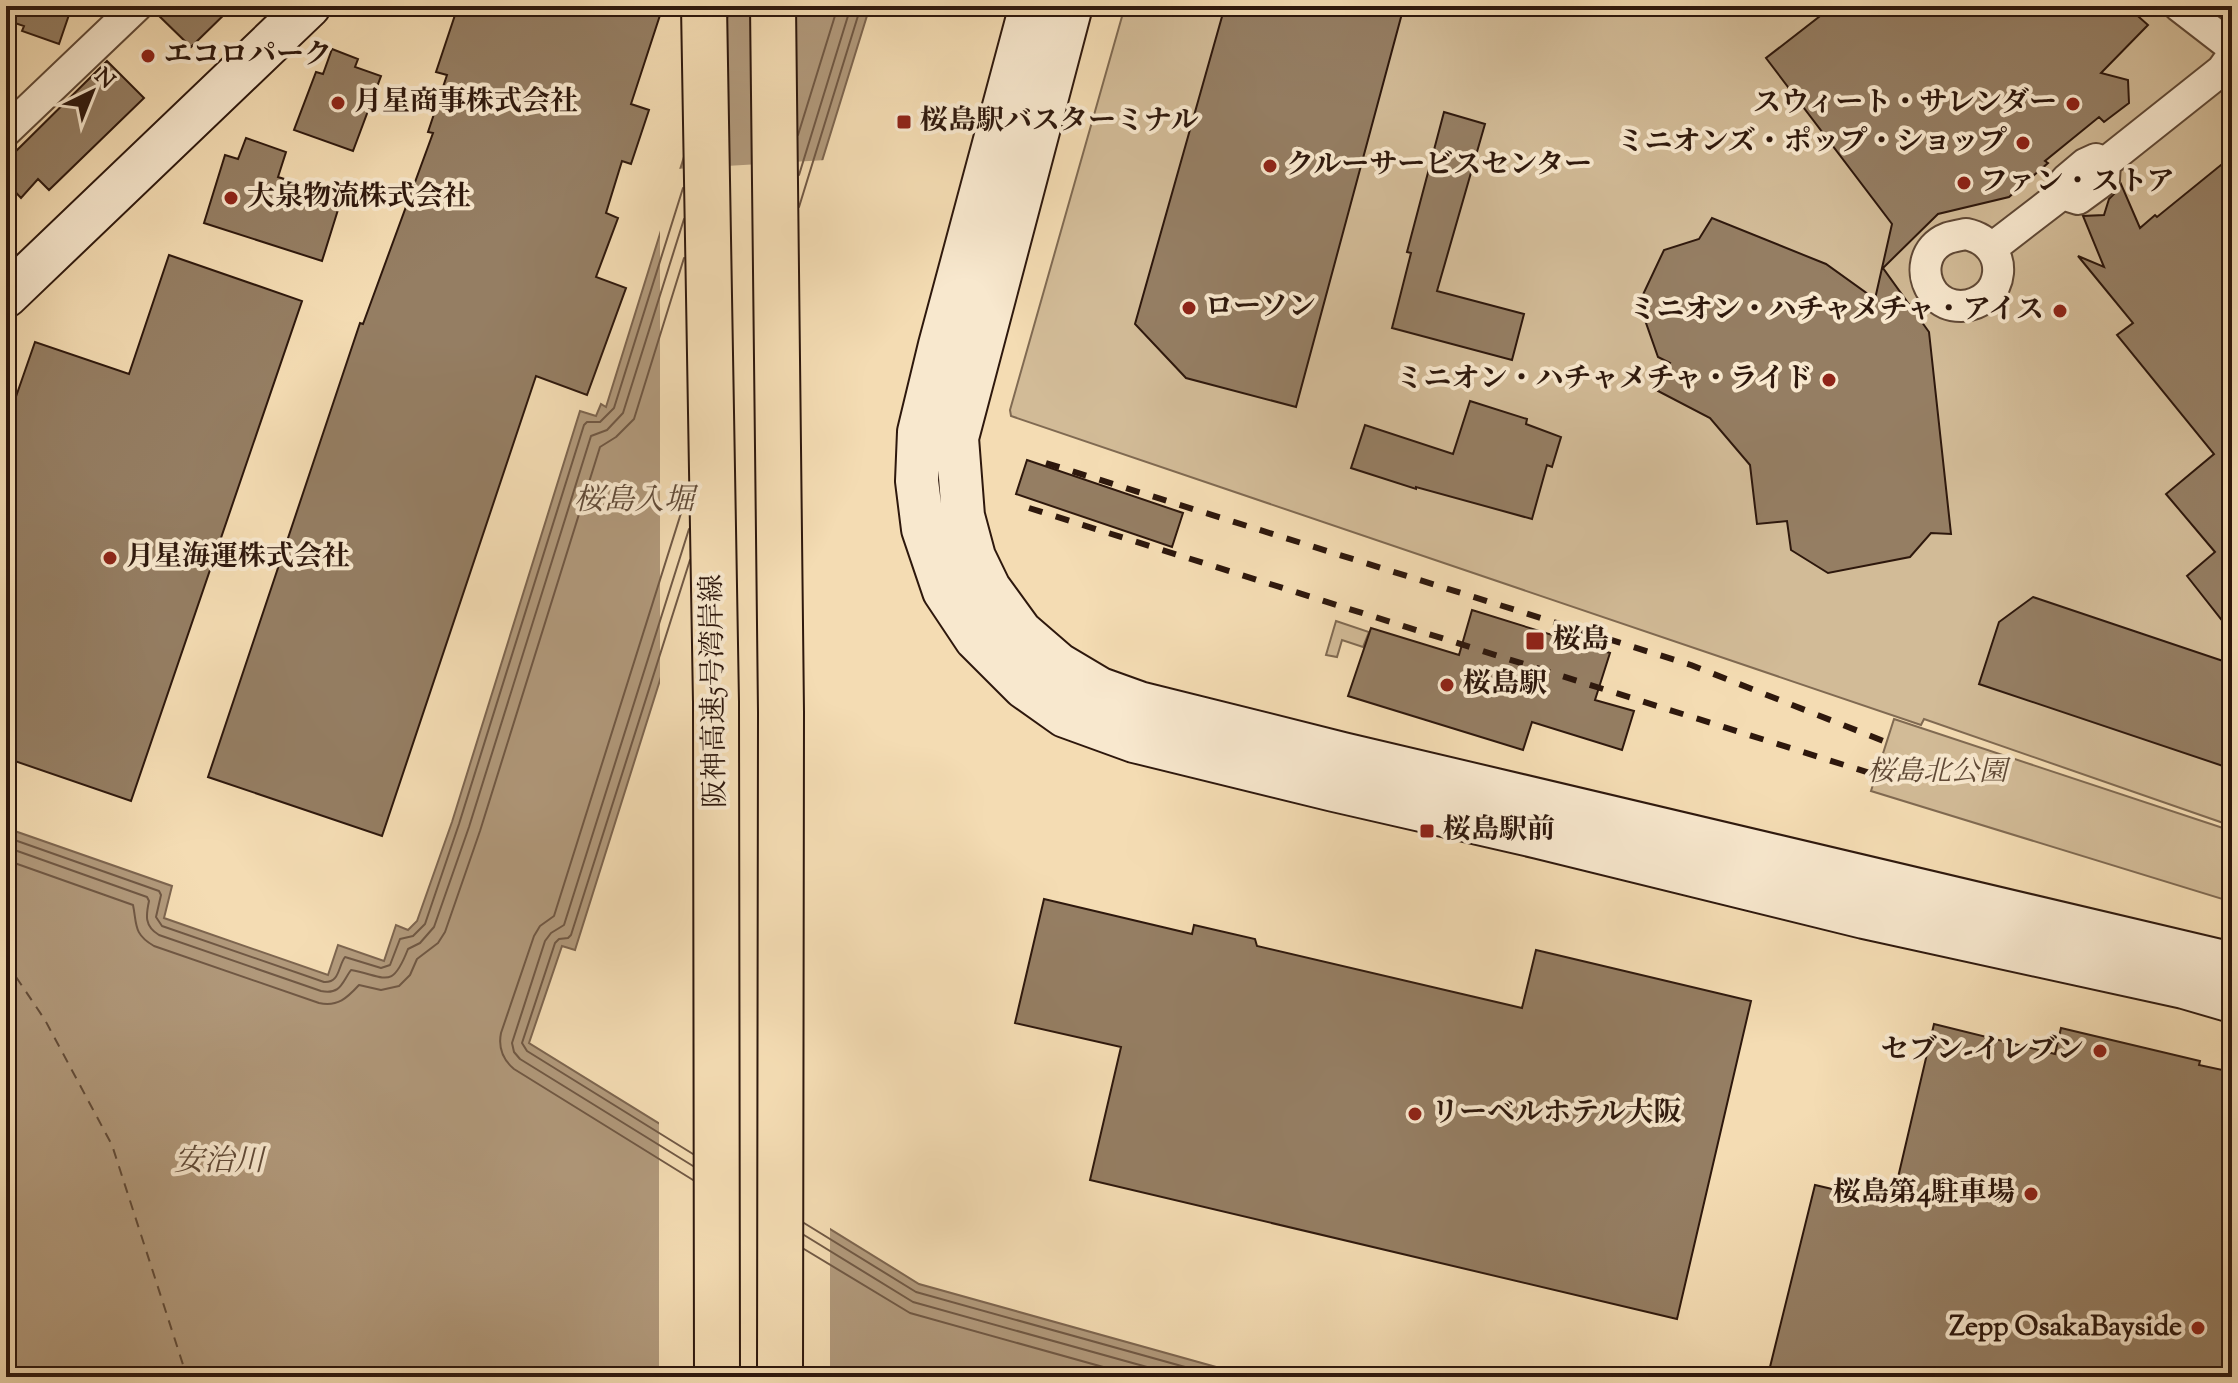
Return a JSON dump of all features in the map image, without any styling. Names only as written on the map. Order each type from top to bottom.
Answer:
[{"type":"highway","name":"阪神高速5号湾岸線","points":[[704,6],[716,702],[717,1377]]},
{"type":"highway","points":[[773,6],[781,712],[780,1377]]},
{"type":"street","points":[[6,131],[137,6]]},
{"type":"street","points":[[1031,6],[919,432],[917,481],[923,529],[944,591],[976,639],[1024,687],[1065,716],[1134,741],[1864,917],[2184,987],[2232,1001]]},
{"type":"street","points":[[1071,6],[957,438],[963,516],[974,557],[989,588],[1021,632],[1058,664],[1100,689],[1154,707],[2232,964]]},
{"type":"street","points":[[1992,248],[2062,194],[2066,180],[2085,164],[2096,159],[2105,163],[2229,64],[2179,6]]},
{"type":"street","points":[[6,296],[21,262],[296,9]]},
{"type":"green space","points":[[1125,6],[2232,6],[2232,826],[1924,719],[1921,725],[1011,416],[1010,410]]},
{"type":"green space","points":[[1336,621],[1369,632],[1363,647],[1342,640],[1337,657],[1326,655]]},
{"type":"green space","name":"桜島北公園","points":[[1894,719],[2232,831],[2232,902],[1871,791]]},
{"type":"water","name":"安治川","points":[[731,6],[870,6],[575,950],[562,946],[529,1043],[919,1284],[1252,1377],[6,1377],[6,828],[172,886],[164,918],[328,975],[338,945],[384,961],[396,925],[408,930],[417,921],[452,822],[580,411],[596,416],[601,404],[606,407]]},
{"type":"pier","points":[[826,160],[660,694],[660,221],[676,169]]},
{"type":"pier","points":[[659,1119],[830,1225],[830,1377],[659,1377]]},
{"type":"building","points":[[6,6],[72,6],[59,44],[22,31],[24,26],[6,20]]},
{"type":"building","points":[[154,6],[233,6],[191,47],[154,11]]},
{"type":"building","points":[[458,6],[663,6],[631,104],[649,110],[631,164],[622,161],[606,213],[618,218],[596,277],[626,288],[587,395],[536,376],[382,836],[208,777],[360,323],[363,324],[433,133],[428,132],[447,75],[436,72]]},
{"type":"building","name":"クルーサービスセンター","points":[[1225,6],[1404,6],[1296,407],[1186,378],[1135,324]]},
{"type":"building","points":[[1833,6],[2114,6],[2123,14],[2130,9],[2148,25],[2101,73],[2128,80],[2129,103],[2104,122],[2099,117],[2045,161],[2048,163],[2009,197],[1938,214],[1883,268],[1929,332],[1951,534],[1931,533],[1910,557],[1828,573],[1791,550],[1787,521],[1757,524],[1750,465],[1710,418],[1658,391],[1670,363],[1658,357],[1639,303],[1664,250],[1699,239],[1712,218],[1826,264],[1875,299],[1892,224],[1766,58]]},
{"type":"building","name":"月星商事株式会社","points":[[332,49],[358,59],[355,67],[381,76],[353,151],[294,130],[316,72],[323,74]]},
{"type":"building","points":[[107,61],[144,98],[49,190],[38,179],[21,198],[6,182],[6,161]]},
{"type":"building","points":[[1444,112],[1485,124],[1437,291],[1524,314],[1512,360],[1392,328],[1411,253],[1407,252]]},
{"type":"building","points":[[246,138],[286,152],[278,177],[342,197],[322,261],[204,223],[225,155],[238,159]]},
{"type":"building","points":[[2232,156],[2232,633],[2187,576],[2215,552],[2166,494],[2214,454],[2117,335],[2133,323],[2078,256],[2104,267],[2083,216],[2104,215],[2109,199],[2121,184],[2140,228]]},
{"type":"building","name":"月星海運株式会社","points":[[169,255],[302,301],[131,801],[6,758],[6,717],[14,692],[6,690],[6,406],[12,408],[35,342],[129,374]]},
{"type":"building","points":[[1470,401],[1527,419],[1526,424],[1561,437],[1552,467],[1547,465],[1532,519],[1416,489],[1351,468],[1365,425],[1453,454]]},
{"type":"building","points":[[1027,460],[1183,513],[1172,547],[1016,494]]},
{"type":"building","points":[[2033,597],[2232,664],[2232,769],[1979,684],[1999,622]]},
{"type":"building","name":"桜島駅","points":[[1472,610],[1610,653],[1595,700],[1634,711],[1622,750],[1532,722],[1523,750],[1348,696],[1371,628],[1459,655]]},
{"type":"building","name":"リーベルホテル大阪","points":[[1044,899],[1192,934],[1194,925],[1255,939],[1257,946],[1522,1008],[1536,950],[1751,1001],[1677,1319],[1090,1180],[1121,1047],[1015,1023]]},
{"type":"building","name":"桜島第4駐車場","points":[[1934,1024],[2055,1054],[2061,1028],[2200,1061],[2199,1065],[2232,1072],[2232,1377],[1793,1377],[1769,1371],[1815,1185],[1892,1203]]},
{"type":"ferry route","points":[[6,962],[45,1020],[112,1145],[187,1377]]},
{"type":"railway","points":[[1046,463],[1691,665],[1886,742]]},
{"type":"railway","points":[[1029,508],[1876,775]]},
{"type":"place","name":"エコロパーク","points":[[148,56]]},
{"type":"place","name":"月星商事株式会社","points":[[338,103]]},
{"type":"place","name":"スウィート・サレンダー","points":[[2073,104]]},
{"type":"place","name":"桜島駅バスターミナル","points":[[904,122]]},
{"type":"place","name":"ミニオンズ・ポップ・ショップ","points":[[2023,143]]},
{"type":"place","name":"クルーサービスセンター","points":[[1270,166]]},
{"type":"place","name":"ファン・ストア","points":[[1964,183]]},
{"type":"place","name":"大泉物流株式会社","points":[[231,198]]},
{"type":"place","name":"ローソン","points":[[1189,308]]},
{"type":"place","name":"ミニオン・ハチャメチャ・アイス","points":[[2060,311]]},
{"type":"place","name":"ミニオン・ハチャメチャ・ライド","points":[[1829,380]]},
{"type":"place","name":"月星海運株式会社","points":[[110,558]]},
{"type":"place","name":"桜島","points":[[1535,641]]},
{"type":"place","name":"桜島駅","points":[[1447,685]]},
{"type":"place","name":"桜島駅前","points":[[1427,831]]},
{"type":"place","name":"セブン-イレブン","points":[[2100,1051]]},
{"type":"place","name":"リーベルホテル大阪","points":[[1415,1114]]},
{"type":"place","name":"桜島第4駐車場","points":[[2031,1194]]},
{"type":"place","name":"Zepp OsakaBayside","points":[[2198,1328]]},
{"type":"water label","name":"桜島入堀","points":[[634,501]]}]
